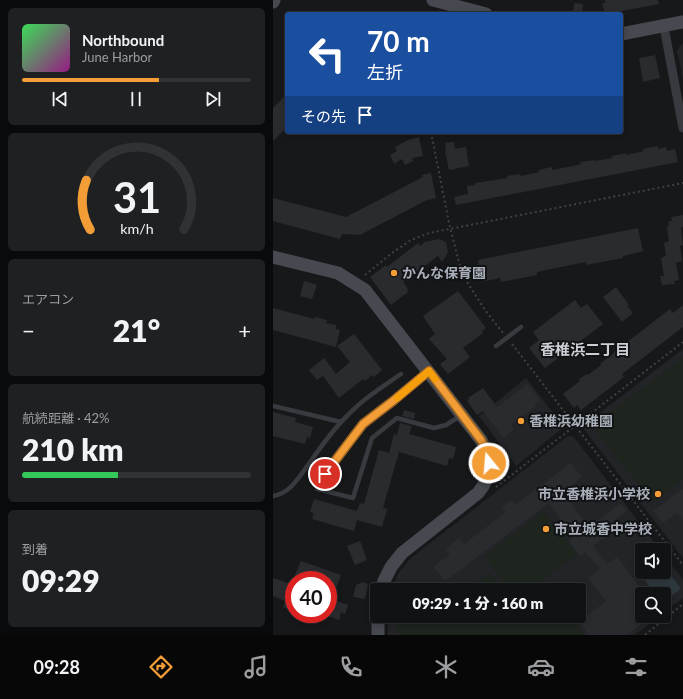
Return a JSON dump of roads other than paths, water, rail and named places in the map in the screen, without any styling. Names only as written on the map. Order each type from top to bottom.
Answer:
[{"type":"street","points":[[433,0],[478,12]]},
{"type":"street","points":[[623,34],[664,27],[683,22]]},
{"type":"street","points":[[664,27],[683,128]]},
{"type":"street","points":[[273,257],[338,273],[365,290],[429,371],[481,440],[485,448],[489,463],[486,483],[478,493],[402,553],[391,567],[384,583]]},
{"type":"street","points":[[378,623],[378,635]]},
{"type":"lane","points":[[495,346],[521,327]]},
{"type":"lane","points":[[429,371],[363,424],[317,484],[317,489],[353,498],[372,438],[397,418],[434,428],[446,425],[461,414]]},
{"type":"lane","points":[[273,496],[281,495],[295,483],[341,422],[367,398],[401,374]]},
{"type":"lane","points":[[273,406],[341,422]]},
{"type":"place","name":"かんな保育園","points":[[394,273]]},
{"type":"place","name":"香椎浜幼稚園","points":[[521,421]]},
{"type":"place","name":"市立香椎浜小学校","points":[[658,494]]},
{"type":"place","name":"市立城香中学校","points":[[546,529]]},
{"type":"district","name":"香椎浜二丁目","points":[[585,350]]}]
